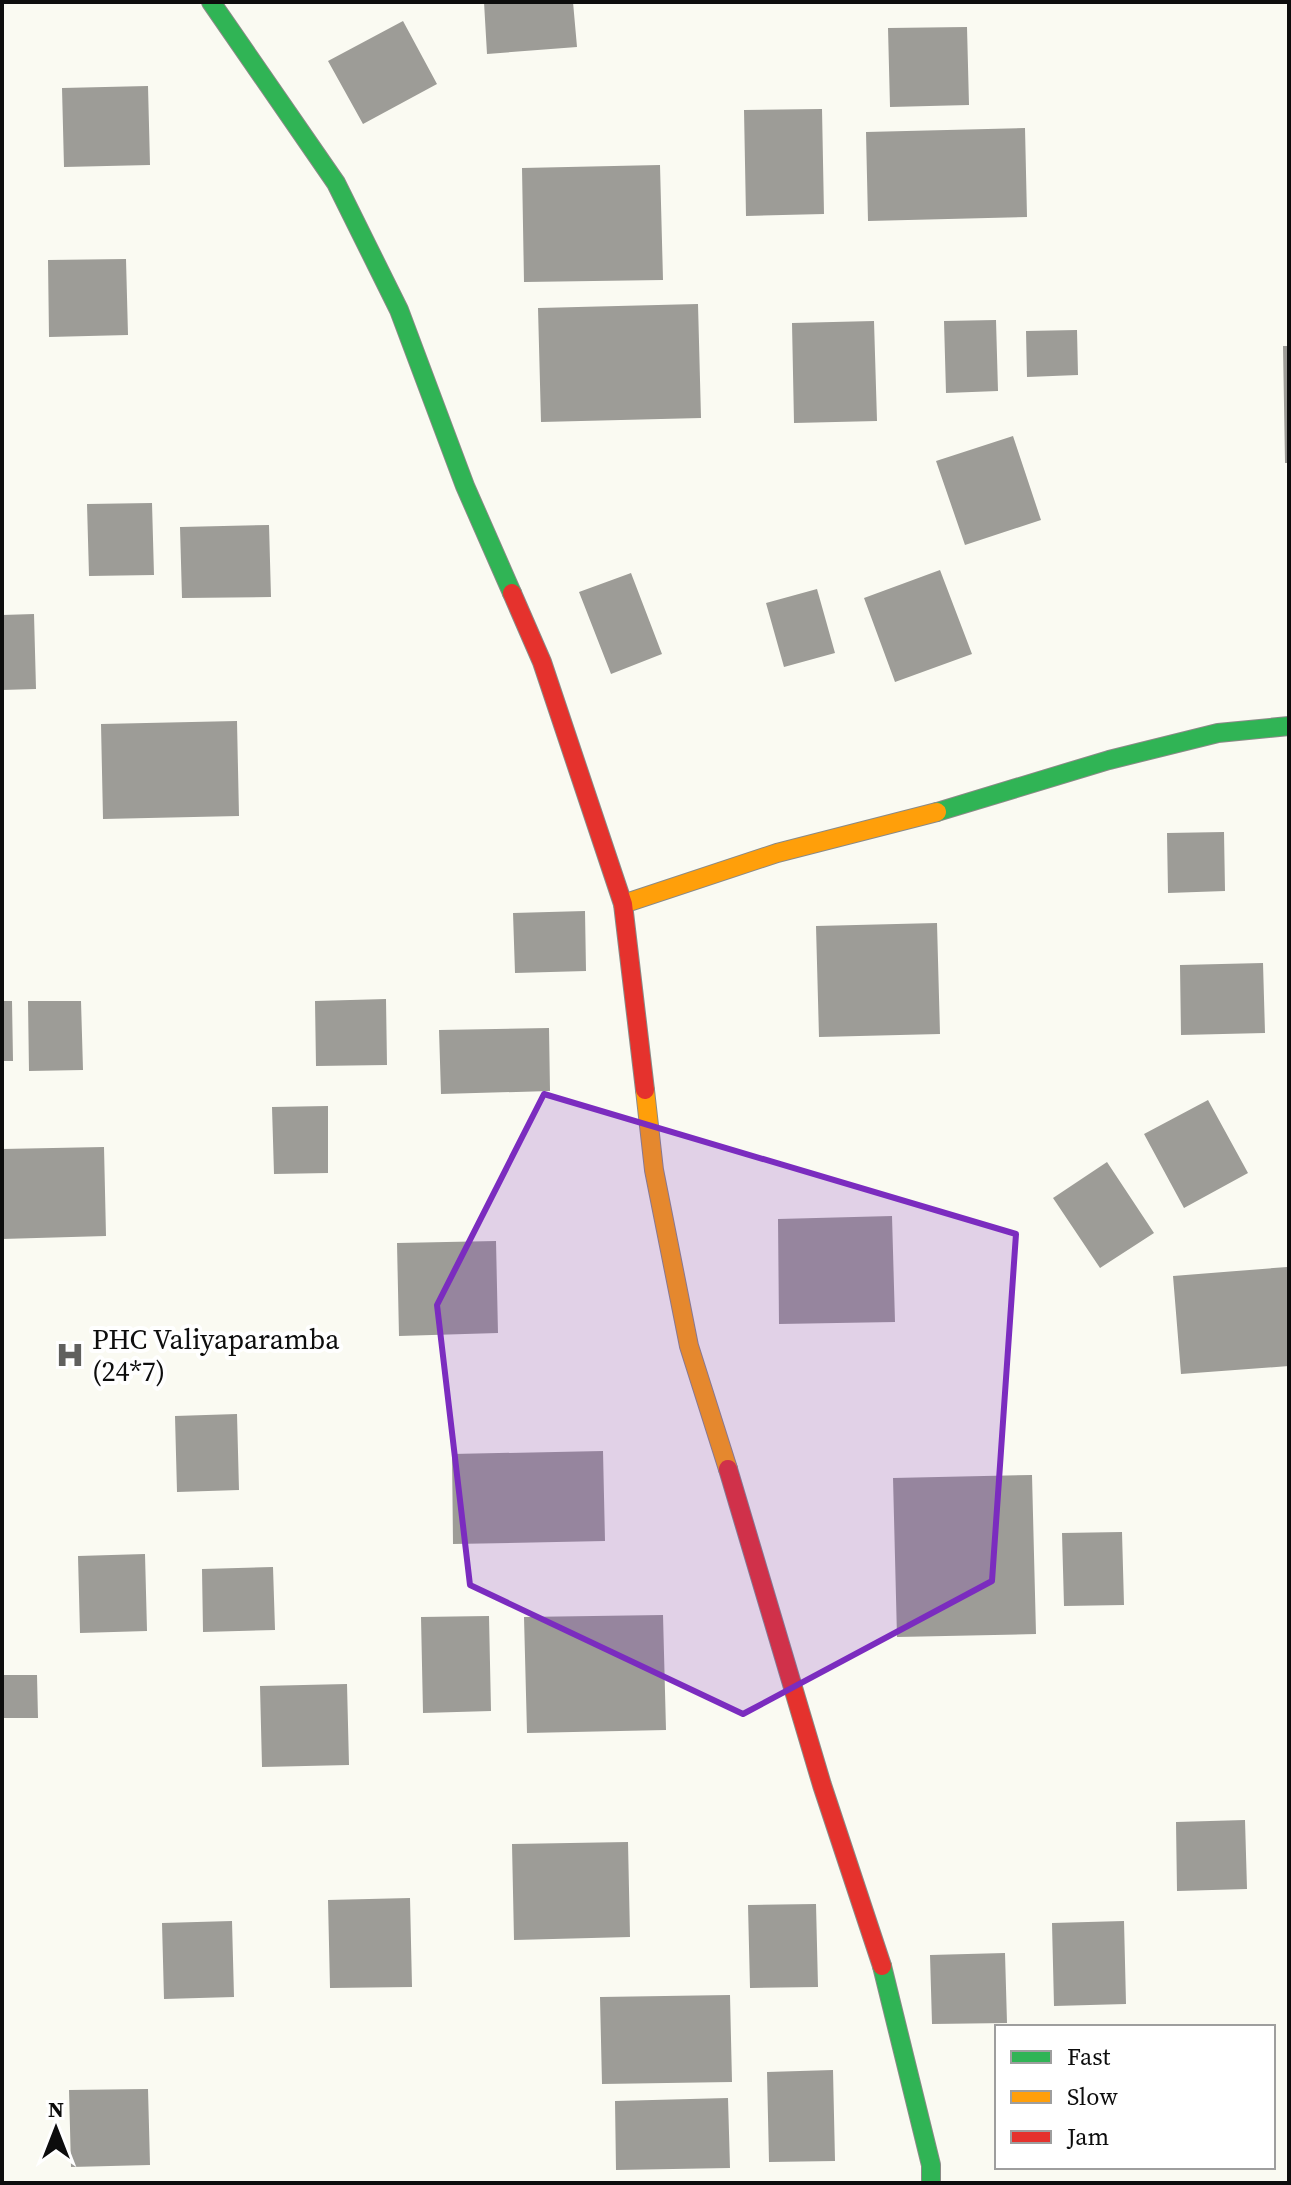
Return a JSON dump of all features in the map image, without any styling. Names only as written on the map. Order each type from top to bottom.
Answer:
[{"type":"main road","points":[[211,2],[336,183],[399,310],[465,486],[542,662],[623,904],[654,1170],[689,1346],[764,1584],[822,1785],[887,1981],[931,2165],[931,2183]]},
{"type":"main road","points":[[623,904],[777,853],[985,800],[1109,760],[1218,733],[1289,726]]},
{"type":"highlighted area","points":[[544,1094],[1016,1234],[992,1581],[743,1714],[470,1585],[437,1305]]},
{"type":"building","points":[[484,2],[573,2],[577,47],[487,54]]},
{"type":"building","points":[[403,21],[437,84],[363,124],[328,61]]},
{"type":"building","points":[[967,27],[969,105],[890,107],[888,28]]},
{"type":"building","points":[[148,86],[150,165],[64,167],[62,88]]},
{"type":"building","points":[[822,109],[824,214],[746,216],[744,110]]},
{"type":"building","points":[[1025,128],[1027,217],[868,221],[866,132]]},
{"type":"building","points":[[660,165],[663,280],[524,282],[522,168]]},
{"type":"building","points":[[126,259],[128,335],[49,337],[48,260]]},
{"type":"building","points":[[698,304],[701,418],[541,422],[538,308]]},
{"type":"building","points":[[996,320],[998,391],[946,393],[944,321]]},
{"type":"building","points":[[874,321],[877,421],[794,423],[792,323]]},
{"type":"building","points":[[1077,330],[1078,375],[1027,377],[1026,331]]},
{"type":"building","points":[[1283,346],[1289,346],[1289,463],[1285,463]]},
{"type":"building","points":[[1013,436],[1041,520],[965,545],[936,461]]},
{"type":"building","points":[[152,503],[154,575],[89,576],[87,504]]},
{"type":"building","points":[[269,525],[271,597],[182,598],[180,527]]},
{"type":"building","points":[[940,570],[972,654],[895,682],[864,598]]},
{"type":"building","points":[[631,573],[662,654],[611,674],[579,592]]},
{"type":"building","points":[[817,589],[835,653],[784,667],[766,603]]},
{"type":"building","points":[[34,614],[36,689],[2,690],[2,615]]},
{"type":"building","points":[[237,721],[239,816],[103,819],[101,724]]},
{"type":"building","points":[[1224,832],[1225,891],[1168,893],[1167,833]]},
{"type":"building","points":[[585,911],[586,971],[515,973],[513,913]]},
{"type":"building","points":[[937,923],[940,1034],[819,1037],[816,926]]},
{"type":"building","points":[[1263,963],[1265,1033],[1181,1035],[1180,965]]},
{"type":"building","points":[[386,999],[387,1065],[316,1066],[315,1001]]},
{"type":"building","points":[[2,1001],[12,1001],[13,1061],[2,1061]]},
{"type":"building","points":[[28,1001],[81,1001],[83,1070],[29,1071]]},
{"type":"building","points":[[549,1028],[550,1091],[441,1094],[439,1030]]},
{"type":"building","points":[[1208,1100],[1248,1173],[1184,1208],[1144,1134]]},
{"type":"building","points":[[328,1106],[328,1173],[274,1174],[272,1107]]},
{"type":"building","points":[[104,1147],[106,1236],[2,1239],[2,1149]]},
{"type":"building","points":[[1107,1162],[1154,1233],[1100,1268],[1053,1198]]},
{"type":"building","points":[[892,1216],[895,1322],[779,1324],[778,1219]]},
{"type":"building","points":[[496,1241],[498,1333],[399,1336],[397,1243]]},
{"type":"building","points":[[1287,1267],[1289,1366],[1181,1374],[1173,1276]]},
{"type":"building","points":[[237,1414],[239,1490],[177,1492],[175,1416]]},
{"type":"building","points":[[603,1451],[605,1541],[453,1544],[452,1454]]},
{"type":"building","points":[[1032,1475],[1036,1634],[897,1637],[893,1478]]},
{"type":"building","points":[[1122,1532],[1124,1605],[1064,1606],[1062,1533]]},
{"type":"building","points":[[145,1554],[147,1631],[80,1633],[78,1556]]},
{"type":"building","points":[[273,1567],[275,1630],[203,1632],[202,1569]]},
{"type":"building","points":[[663,1615],[666,1730],[527,1733],[524,1617]]},
{"type":"building","points":[[489,1616],[491,1711],[423,1713],[421,1617]]},
{"type":"building","points":[[2,1675],[37,1675],[38,1718],[2,1718]]},
{"type":"building","points":[[347,1684],[349,1765],[262,1767],[260,1686]]},
{"type":"building","points":[[1245,1820],[1247,1889],[1177,1891],[1176,1822]]},
{"type":"building","points":[[628,1842],[630,1937],[514,1940],[512,1844]]},
{"type":"building","points":[[410,1898],[412,1987],[330,1988],[328,1900]]},
{"type":"building","points":[[816,1904],[818,1987],[750,1988],[748,1905]]},
{"type":"building","points":[[232,1921],[234,1997],[164,1999],[162,1923]]},
{"type":"building","points":[[1124,1921],[1126,2004],[1054,2006],[1052,1923]]},
{"type":"building","points":[[1005,1953],[1007,2023],[932,2024],[930,1955]]},
{"type":"building","points":[[730,1995],[732,2082],[602,2084],[600,1997]]},
{"type":"building","points":[[833,2070],[835,2161],[769,2162],[767,2072]]},
{"type":"building","points":[[148,2089],[150,2165],[71,2167],[69,2090]]},
{"type":"building","points":[[728,2098],[730,2168],[616,2170],[615,2101]]},
{"type":"traffic: fast","points":[[211,2],[336,183],[399,310],[465,486],[512,593]]},
{"type":"traffic: fast","points":[[937,812],[1109,760],[1218,733],[1289,726]]},
{"type":"traffic: fast","points":[[882,1966],[931,2165],[931,2183]]},
{"type":"traffic: slow","points":[[623,904],[777,853],[937,812]]},
{"type":"traffic: slow","points":[[645,1090],[654,1170],[689,1346],[728,1469]]},
{"type":"traffic: jam","points":[[512,593],[542,662],[623,904],[645,1090]]},
{"type":"traffic: jam","points":[[728,1469],[822,1785],[882,1966]]},
{"type":"place","name":"PHC Valiyaparamba (24*7)","points":[[70,1355]]}]
